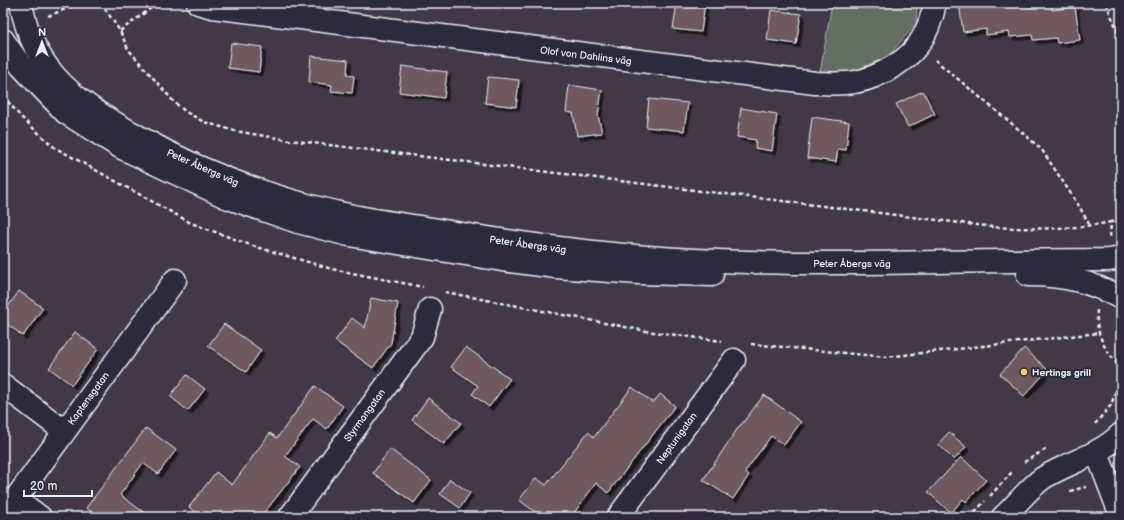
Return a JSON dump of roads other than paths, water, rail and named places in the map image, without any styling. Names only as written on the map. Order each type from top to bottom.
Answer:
[{"type":"street","name":"Peter Åbergs väg","points":[[21,3],[24,22],[42,61],[55,78],[94,111],[157,147],[217,176],[275,196],[342,214],[540,247],[695,260],[873,263],[1109,260],[1121,258]]},
{"type":"street","name":"Olof von Dahlins väg","points":[[198,3],[212,7],[815,83],[847,83],[871,78],[896,65],[917,46],[931,21],[935,3]]},
{"type":"street","name":"Peter Åbergs väg","points":[[3,40],[21,66],[66,113],[120,147],[226,197],[298,222],[349,235],[502,260],[556,267],[638,273],[700,276],[1056,275],[1078,280],[1103,289],[1121,298]]},
{"type":"street","name":"Kaptensgatan","points":[[9,508],[175,280]]},
{"type":"street","name":"Styrmangatan","points":[[290,517],[422,337],[430,309]]},
{"type":"street","name":"Neptunigatan","points":[[618,517],[734,360]]},
{"type":"street","points":[[3,384],[64,431]]},
{"type":"street","points":[[1003,517],[1042,479],[1097,453],[1109,446],[1121,434]]},
{"type":"street","points":[[1097,453],[1106,480],[1121,516]]},
{"type":"street","points":[[9,508],[40,517]]},
{"type":"place","name":"Hertings grill","points":[[1024,372]]}]
